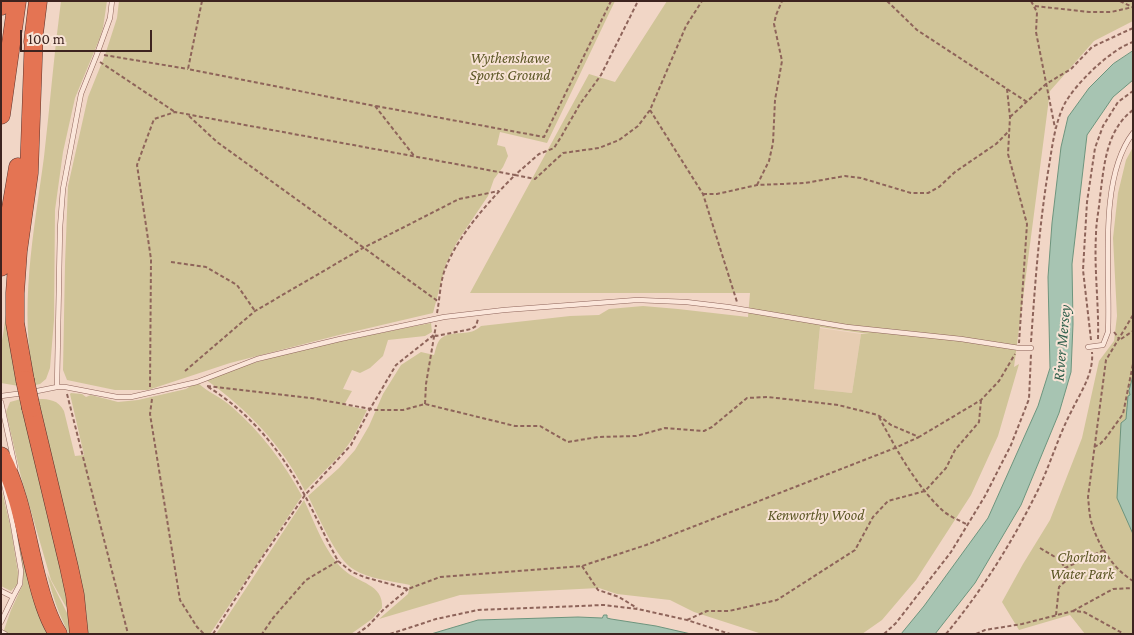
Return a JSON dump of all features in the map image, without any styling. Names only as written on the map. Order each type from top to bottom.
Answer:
[{"type":"highway","points":[[1,6],[2,1]]},
{"type":"highway","points":[[1,115],[17,1]]},
{"type":"highway","points":[[1,267],[16,179],[38,1]]},
{"type":"highway","points":[[34,32],[29,173],[18,251],[15,323],[24,380],[75,595],[79,634]]},
{"type":"highway","points":[[1,456],[11,479],[23,518],[41,594],[58,634]]},
{"type":"lane","points":[[57,387],[60,228],[63,189],[81,94],[110,18],[112,1]]},
{"type":"lane","points":[[1090,347],[1104,345],[1108,332],[1108,234],[1111,196],[1119,160],[1133,133]]},
{"type":"lane","points":[[1,396],[66,387],[116,397],[131,397],[197,382],[257,359],[340,338],[436,319],[523,308],[637,300],[686,302],[847,327],[962,339],[1018,348],[1032,348]]},
{"type":"lane","points":[[1,402],[20,493],[23,518]]},
{"type":"lane","points":[[1,474],[21,571],[20,584],[1,622]]},
{"type":"lane","points":[[1,592],[13,597]]},
{"type":"path","points":[[188,69],[202,1]]},
{"type":"path","points":[[97,54],[188,69],[544,137],[611,1]]},
{"type":"path","points":[[425,404],[426,384],[445,268],[465,233],[499,191],[539,154],[554,148],[580,104],[601,75],[638,1]]},
{"type":"path","points":[[95,59],[174,112],[535,179],[563,153],[599,148],[619,140],[638,126],[650,110],[686,26],[702,1]]},
{"type":"path","points":[[757,185],[769,161],[773,143],[775,100],[782,60],[774,24],[782,1]]},
{"type":"path","points":[[887,1],[917,30],[1027,102]]},
{"type":"path","points":[[1031,1],[1037,12],[1036,32],[1055,128]]},
{"type":"path","points":[[1120,1],[1133,7]]},
{"type":"path","points":[[1035,6],[1088,12],[1111,12],[1133,7]]},
{"type":"path","points":[[703,194],[717,194],[757,185],[805,184],[845,176],[861,178],[911,193],[928,192],[996,144],[1009,131],[1010,117],[1046,84],[1072,69],[1092,47],[1133,28]]},
{"type":"path","points":[[884,634],[896,623],[951,552],[985,496],[1011,445],[1029,399],[1041,218],[1055,128],[1064,104],[1082,81],[1103,60],[1125,44],[1133,42]]},
{"type":"path","points":[[357,634],[408,589],[440,577],[582,566],[646,545],[895,448],[919,437],[981,400],[999,381],[1018,348],[1027,224],[1008,154],[1010,117],[1007,89]]},
{"type":"path","points":[[946,634],[995,566],[1036,495],[1070,412],[1087,382],[1093,356],[1090,347],[1083,270],[1087,202],[1095,148],[1103,126],[1118,102],[1133,92]]},
{"type":"path","points":[[375,106],[415,157]]},
{"type":"path","points":[[650,110],[703,194],[739,309]]},
{"type":"path","points":[[174,112],[154,119],[137,165],[151,260],[150,414],[180,600],[197,627],[204,634]]},
{"type":"path","points":[[189,116],[217,142],[439,302]]},
{"type":"path","points":[[185,371],[255,311],[363,248],[459,199],[499,191]]},
{"type":"path","points":[[171,262],[206,267],[238,285],[255,311]]},
{"type":"path","points":[[435,334],[436,336],[471,329],[476,326],[479,313]]},
{"type":"path","points":[[1133,315],[1106,360],[1088,497],[1090,520],[1104,550],[1127,577],[1133,581]]},
{"type":"path","points":[[1119,340],[1133,331]]},
{"type":"path","points":[[213,634],[248,578],[305,495],[346,452],[396,365],[435,334]]},
{"type":"path","points":[[1094,447],[1105,439],[1124,414],[1133,364]]},
{"type":"path","points":[[408,589],[358,575],[338,561],[305,495],[280,454],[249,419],[222,395],[207,386],[311,398],[370,409],[404,410],[425,404],[515,426],[540,426],[568,442],[598,437],[636,436],[665,428],[704,431],[712,428],[747,398],[768,397],[838,404],[878,415],[891,425],[919,437]]},
{"type":"path","points":[[66,387],[128,634]]},
{"type":"path","points":[[687,620],[707,612],[728,611],[777,600],[855,550],[873,517],[888,501],[925,491],[946,468],[955,450],[979,422],[981,400]]},
{"type":"path","points":[[878,415],[895,448],[925,491],[942,510],[968,525]]},
{"type":"path","points":[[1040,548],[1060,560],[1066,568],[1069,578],[1059,587],[1056,615]]},
{"type":"path","points":[[1066,568],[1104,550]]},
{"type":"path","points":[[262,634],[306,580],[338,561]]},
{"type":"path","points":[[582,566],[598,590],[619,597],[638,609]]},
{"type":"path","points":[[976,634],[985,630],[1022,624],[1072,611],[1113,589],[1133,588]]},
{"type":"path","points":[[390,634],[436,619],[478,610],[604,605],[638,609],[687,620],[730,634]]},
{"type":"path","points":[[1072,611],[1084,612],[1124,634]]},
{"type":"shaded area","points":[[820,328],[861,334],[852,393],[814,389]]},
{"type":"green space","points":[[61,1],[107,1],[103,28],[75,98],[63,152],[55,210],[54,320],[50,368],[46,379],[40,384],[35,385],[30,357],[28,328],[29,271]]},
{"type":"green space","name":"Wythenshawe Sports Ground","points":[[119,1],[615,1],[547,143],[500,132],[497,145],[505,147],[508,156],[494,179],[488,196],[457,242],[446,264],[433,313],[230,363],[148,390],[115,390],[67,380],[63,370],[68,186],[88,97],[117,18]]},
{"type":"green space","name":"Kenworthy Wood","points":[[667,1],[1133,1],[1133,21],[1094,41],[1050,91],[1014,367],[1019,364],[998,436],[971,495],[916,580],[882,620],[862,634],[762,634],[694,612],[670,600],[617,594],[599,588],[460,595],[379,619],[408,594],[410,585],[366,575],[347,564],[334,547],[308,496],[339,468],[355,450],[369,426],[383,394],[401,365],[421,352],[434,355],[439,340],[443,337],[472,331],[481,326],[570,316],[599,315],[609,309],[643,306],[748,317],[750,293],[470,293],[589,74],[615,82]],"holes":[[[820,327],[869,334],[861,334],[852,393],[814,389]]]},
{"type":"green space","name":"Chorlton Water Park","points":[[1133,147],[1133,634],[1085,634],[1070,615],[1019,630],[1002,602],[1050,520],[1082,438],[1099,361],[1114,341],[1117,316],[1113,238],[1118,193],[1126,160]]},
{"type":"green space","points":[[6,315],[19,386],[1,383],[1,347]]},
{"type":"green space","points":[[431,323],[432,332],[425,336],[388,340],[383,356],[370,368],[360,373],[352,370],[343,389],[352,391],[344,405],[367,410],[353,438],[343,452],[305,491],[286,458],[262,429],[249,415],[205,379],[289,353]]},
{"type":"green space","points":[[197,382],[228,403],[253,427],[280,460],[302,496],[210,634],[87,634],[87,618],[82,586],[38,399],[53,401],[62,407],[75,456],[84,455],[71,393],[82,394],[86,397],[91,395],[118,402],[138,400],[186,389]]},
{"type":"green space","points":[[21,399],[70,605],[66,607],[51,580],[21,477],[6,412],[10,402]]},
{"type":"green space","points":[[1,487],[11,529],[19,579],[17,585],[11,591],[1,586]]},
{"type":"green space","points":[[304,500],[331,555],[344,570],[375,589],[382,600],[382,608],[372,619],[351,634],[216,634]]},
{"type":"green space","points":[[16,523],[53,634],[5,633],[4,630],[23,584]]},
{"type":"green space","points":[[47,573],[70,619],[71,634],[69,634],[59,612]]},
{"type":"water","name":"River Mersey","points":[[1133,51],[1133,80],[1113,97],[1087,135],[1072,264],[1073,324],[1071,372],[1059,413],[1021,505],[975,583],[935,634],[901,634],[924,606],[988,518],[1038,406],[1050,368],[1048,277],[1061,147],[1068,117],[1089,88],[1113,64]]},
{"type":"water","name":"Chorlton Water Park","points":[[1133,376],[1133,534],[1117,498],[1121,423],[1126,419],[1128,396],[1130,395],[1129,391]]},
{"type":"water","points":[[604,615],[611,619],[691,634],[431,634],[478,620],[602,618]]}]
